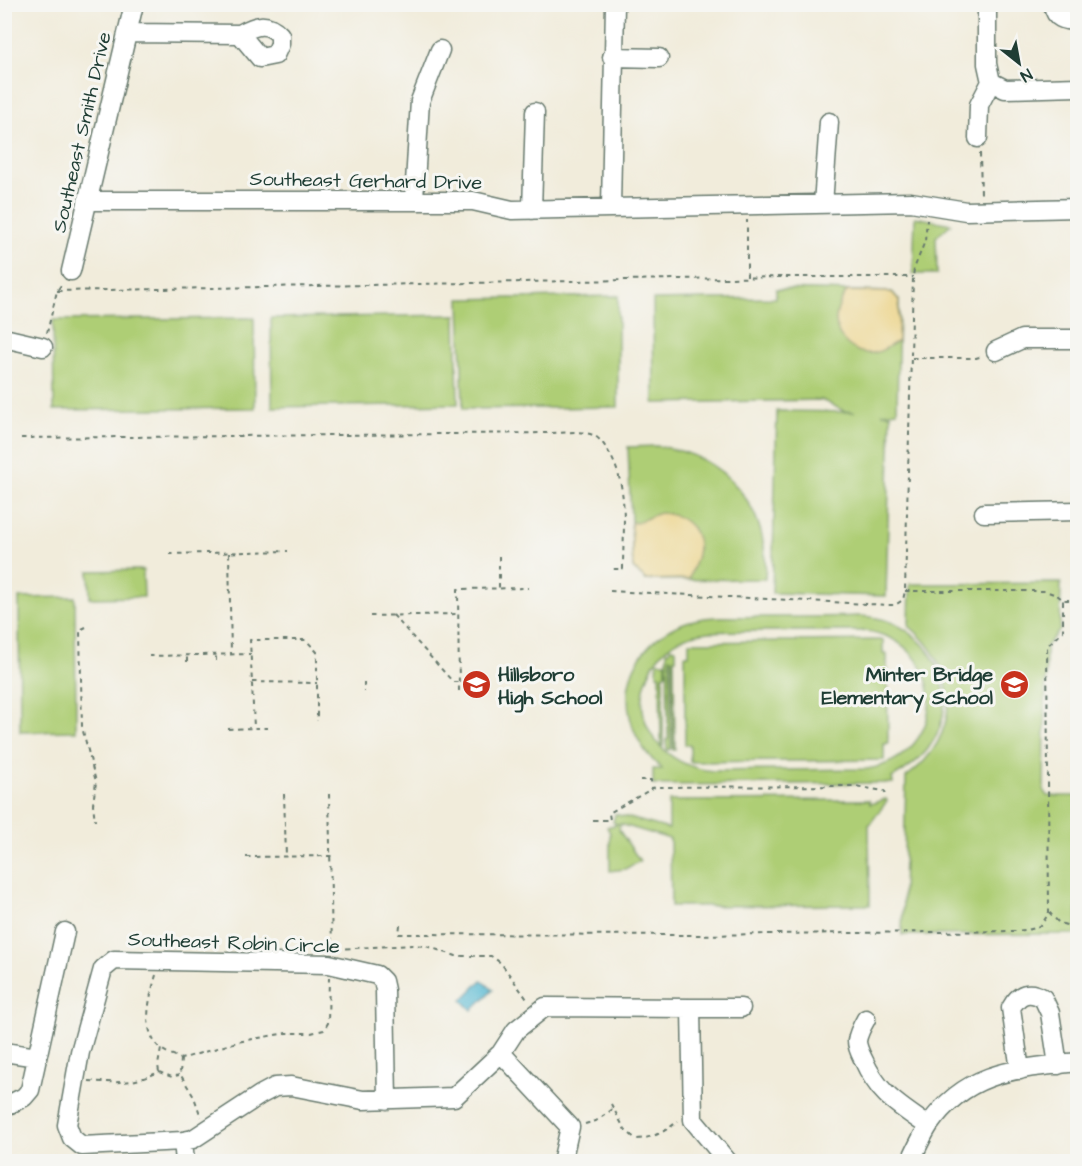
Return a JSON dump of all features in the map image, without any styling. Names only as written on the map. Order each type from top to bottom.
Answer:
[{"type":"street","name":"Southeast Smith Drive","points":[[71,271],[134,4]]},
{"type":"street","points":[[610,207],[615,4]]},
{"type":"street","points":[[978,138],[979,105],[991,82],[987,64],[987,4]]},
{"type":"street","points":[[1053,4],[1057,16],[1064,21],[1077,21]]},
{"type":"street","points":[[127,33],[240,34]]},
{"type":"street","points":[[414,200],[420,101],[440,50]]},
{"type":"street","points":[[612,57],[659,58]]},
{"type":"street","points":[[991,82],[1005,88],[1077,87]]},
{"type":"street","points":[[532,210],[535,112]]},
{"type":"street","points":[[823,204],[829,122]]},
{"type":"street","name":"Southeast Gerhard Drive","points":[[87,201],[473,201],[512,210],[911,202],[966,211],[1077,208]]},
{"type":"street","points":[[4,338],[35,345]]},
{"type":"street","points":[[996,351],[1022,339],[1077,339]]},
{"type":"street","points":[[984,513],[1077,511]]},
{"type":"street","points":[[4,1107],[24,1097],[30,1090],[65,932]]},
{"type":"street","name":"Southeast Robin Circle","points":[[183,1141],[82,1146],[72,1138],[67,1125],[80,1052],[103,969],[114,960],[329,964],[377,975],[383,981],[385,990],[387,1101]]},
{"type":"street","points":[[1020,1070],[1011,1008],[1020,995],[1028,993],[1043,998],[1047,1005],[1058,1065]]},
{"type":"street","points":[[185,1161],[183,1141],[193,1139],[275,1087],[291,1086],[363,1100],[454,1097],[501,1053],[516,1030],[545,1007],[741,1008]]},
{"type":"street","points":[[691,1008],[693,1120],[728,1161]]},
{"type":"street","points":[[866,1019],[859,1031],[857,1041],[858,1049],[870,1075],[889,1098],[928,1126]]},
{"type":"street","points":[[4,1052],[37,1057]]},
{"type":"street","points":[[501,1053],[570,1127],[562,1161]]},
{"type":"street","points":[[910,1161],[928,1126],[953,1097],[976,1081],[1020,1070],[1077,1062]]},
{"type":"path","points":[[978,138],[982,211]]},
{"type":"path","points":[[747,205],[747,278]]},
{"type":"path","points":[[610,591],[888,605],[895,605],[903,600],[913,277],[925,242],[928,205]]},
{"type":"path","points":[[35,345],[46,336],[57,291],[913,277]]},
{"type":"path","points":[[912,358],[976,358],[996,351]]},
{"type":"path","points":[[21,438],[551,433],[594,435],[602,442],[613,459],[623,494],[623,569],[610,569]]},
{"type":"path","points":[[169,554],[288,551]]},
{"type":"path","points":[[229,553],[231,654]]},
{"type":"path","points":[[499,556],[499,588]]},
{"type":"path","points":[[459,691],[458,588],[528,588]]},
{"type":"path","points":[[905,591],[1045,591],[1063,600],[1077,600]]},
{"type":"path","points":[[400,925],[399,934],[693,935],[1015,931],[1037,927],[1042,924],[1048,912],[1047,646],[1063,631],[1063,600]]},
{"type":"path","points":[[370,616],[458,614]]},
{"type":"path","points":[[393,615],[453,682],[459,682]]},
{"type":"path","points":[[86,627],[80,630],[82,727],[96,782],[93,804],[95,821]]},
{"type":"path","points":[[254,728],[250,640],[306,640],[317,652],[317,722]]},
{"type":"path","points":[[149,656],[251,654]]},
{"type":"path","points":[[187,662],[188,655]]},
{"type":"path","points":[[216,655],[216,661]]},
{"type":"path","points":[[252,682],[317,683]]},
{"type":"path","points":[[364,682],[364,692]]},
{"type":"path","points":[[228,729],[268,728]]},
{"type":"path","points":[[640,780],[651,780],[652,789]]},
{"type":"path","points":[[592,820],[610,820],[609,813],[655,787],[855,786],[886,793]]},
{"type":"path","points":[[284,794],[286,856]]},
{"type":"path","points":[[329,794],[332,856],[332,952],[350,947],[412,945],[426,946],[456,956],[491,956],[501,963],[520,992],[538,1011]]},
{"type":"path","points":[[246,856],[332,856]]},
{"type":"path","points":[[1048,912],[1059,923],[1077,928]]},
{"type":"path","points":[[160,961],[149,1005],[148,1020],[155,1041],[161,1049],[181,1059],[237,1042],[286,1033],[311,1033],[324,1030],[328,1023],[329,964]]},
{"type":"path","points":[[159,1072],[161,1049]]},
{"type":"path","points":[[181,1059],[180,1074],[197,1103],[205,1131]]},
{"type":"path","points":[[74,1084],[126,1083],[138,1081],[159,1072],[171,1077],[180,1074]]},
{"type":"path","points":[[611,1104],[625,1130],[636,1139],[656,1136],[686,1115],[693,1113]]},
{"type":"path","points":[[570,1127],[596,1121],[613,1109]]},
{"type":"green space","points":[[915,217],[951,224],[936,237],[937,274],[913,274]]},
{"type":"green space","points":[[776,289],[892,292],[899,300],[897,411],[882,413],[891,414],[886,596],[772,593],[777,411],[855,412],[844,411],[822,400],[654,403],[653,300],[776,298]]},
{"type":"green space","points":[[618,296],[618,407],[463,409],[460,299]]},
{"type":"green space","points":[[456,315],[458,404],[272,407],[271,318]]},
{"type":"green space","points":[[254,318],[255,408],[54,410],[53,320]]},
{"type":"green space","points":[[656,446],[681,451],[704,461],[723,473],[739,489],[751,508],[760,530],[765,553],[765,579],[646,580],[633,568],[628,447]]},
{"type":"green space","points":[[143,570],[144,597],[90,598],[89,571]]},
{"type":"green space","name":"Minter Bridge Elementary School","points":[[1061,583],[1060,630],[1046,646],[1044,790],[1048,796],[1077,796],[1077,934],[902,935],[906,777],[924,761],[937,743],[945,723],[948,703],[946,682],[938,662],[926,643],[909,626],[910,584]]},
{"type":"green space","points":[[75,597],[76,731],[20,732],[19,598]]},
{"type":"green space","points":[[861,616],[885,620],[906,630],[923,644],[935,663],[943,683],[944,705],[940,728],[924,754],[892,778],[893,783],[653,785],[653,769],[662,769],[647,753],[636,735],[630,715],[628,693],[636,664],[647,648],[660,636],[687,622],[717,617]],"holes":[[[718,631],[865,631],[893,640],[913,655],[925,676],[929,699],[926,723],[914,744],[895,760],[867,769],[713,771],[695,768],[679,761],[654,739],[647,725],[643,709],[643,692],[649,674],[662,653],[672,644],[691,635]]]},
{"type":"green space","points":[[883,640],[883,654],[887,654],[888,744],[884,744],[884,760],[690,762],[690,745],[685,745],[685,655],[689,655],[689,642]]},
{"type":"green space","points":[[670,648],[676,649],[676,659],[674,659],[675,750],[673,750],[672,659],[670,658],[671,749],[667,750],[666,740],[668,739],[667,651],[670,651]]},
{"type":"green space","points":[[657,662],[666,662],[666,674],[663,675],[663,746],[661,746],[660,674],[657,674]]},
{"type":"green space","points":[[886,799],[887,801],[869,825],[870,905],[671,906],[670,839],[620,824],[619,830],[640,861],[625,869],[610,871],[610,833],[607,827],[618,824],[613,822],[615,814],[669,829],[669,801],[869,800],[870,804]]},
{"type":"sand","points":[[847,291],[892,292],[899,300],[898,341],[873,353],[860,352],[848,345],[840,335],[836,322],[837,310]]},
{"type":"sand","points":[[659,513],[680,518],[695,532],[698,551],[689,579],[646,580],[633,568],[631,522],[636,523]]},
{"type":"water","points":[[482,980],[493,990],[472,1010],[462,1000]]},
{"type":"place","name":"Hillsboro High School","points":[[477,685]]},
{"type":"place","name":"Minter Bridge Elementary School","points":[[1014,685]]}]
